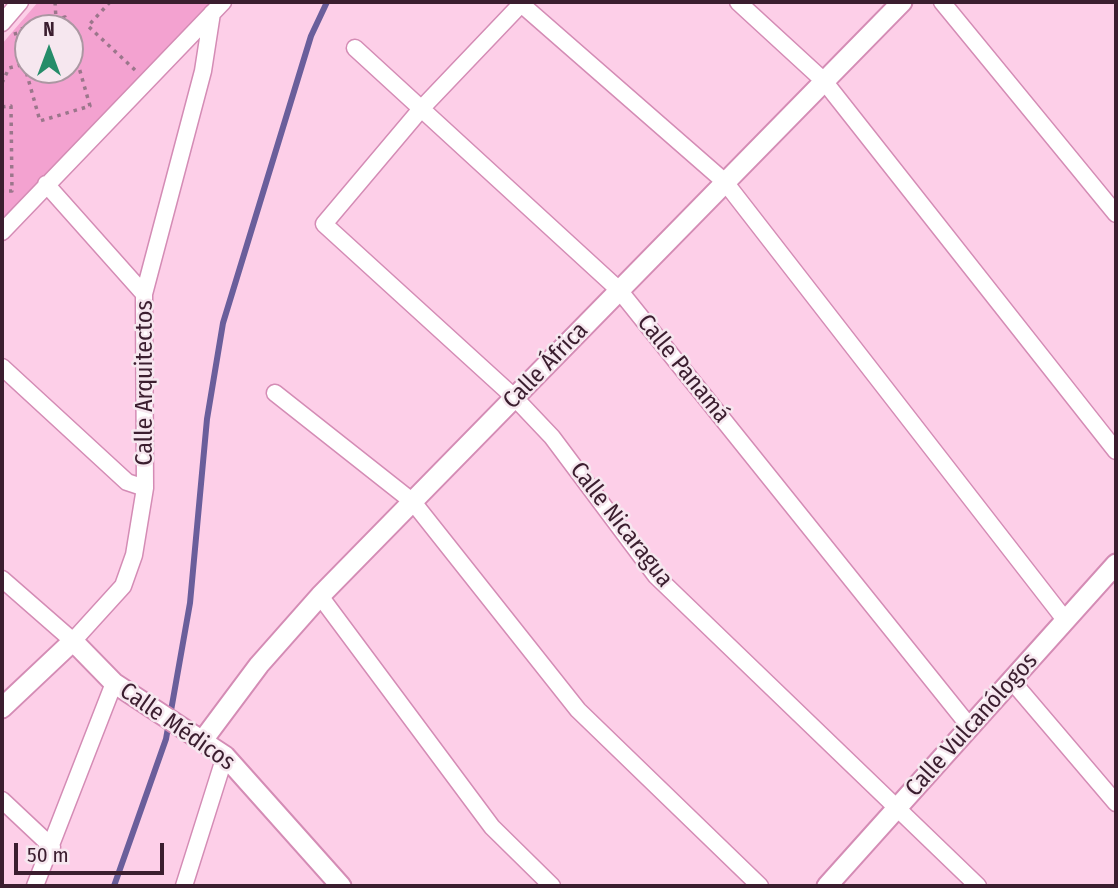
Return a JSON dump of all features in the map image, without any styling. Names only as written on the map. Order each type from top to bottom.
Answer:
[{"type":"street","points":[[2,23],[20,2]]},
{"type":"street","points":[[421,109],[521,2],[725,182],[1066,621]]},
{"type":"street","points":[[738,2],[824,81],[1116,451]]},
{"type":"street","name":"Calle África","points":[[203,740],[259,665],[320,596],[902,2]]},
{"type":"street","points":[[942,2],[1116,214]]},
{"type":"street","points":[[2,232],[218,8]]},
{"type":"street","name":"Calle Arquitectos","points":[[2,708],[73,641],[123,586],[134,555],[145,488],[144,294],[218,8]]},
{"type":"street","name":"Calle Panamá","points":[[355,48],[620,290],[970,727]]},
{"type":"street","name":"Calle Nicaragua","points":[[421,109],[324,224],[515,397],[552,436],[656,576],[978,886]]},
{"type":"street","points":[[46,184],[144,294]]},
{"type":"street","points":[[2,367],[127,482],[145,488]]},
{"type":"street","points":[[275,393],[413,502],[578,710],[760,886]]},
{"type":"street","name":"Calle Vulcanólogos","points":[[827,886],[1116,565]]},
{"type":"street","name":"Calle Médicos","points":[[2,579],[73,641],[114,683],[225,756],[341,886]]},
{"type":"street","points":[[320,596],[492,827],[552,886]]},
{"type":"street","points":[[1012,681],[1116,803]]},
{"type":"street","points":[[35,886],[114,683]]},
{"type":"street","points":[[184,886],[225,756]]},
{"type":"street","points":[[2,800],[52,847]]},
{"type":"path","points":[[110,2],[88,26],[136,71],[145,61]]},
{"type":"path","points":[[2,83],[3,72]]},
{"type":"path","points":[[29,84],[40,121],[90,106],[84,84]]},
{"type":"path","points":[[2,107],[11,106],[12,191],[2,191]]},
{"type":"shaded area","points":[[38,2],[213,2],[2,225],[2,44],[14,30],[14,84],[84,84],[84,14],[28,14]]},
{"type":"waterway","points":[[114,886],[166,739],[190,603],[207,419],[223,323],[311,36],[327,2]]}]
